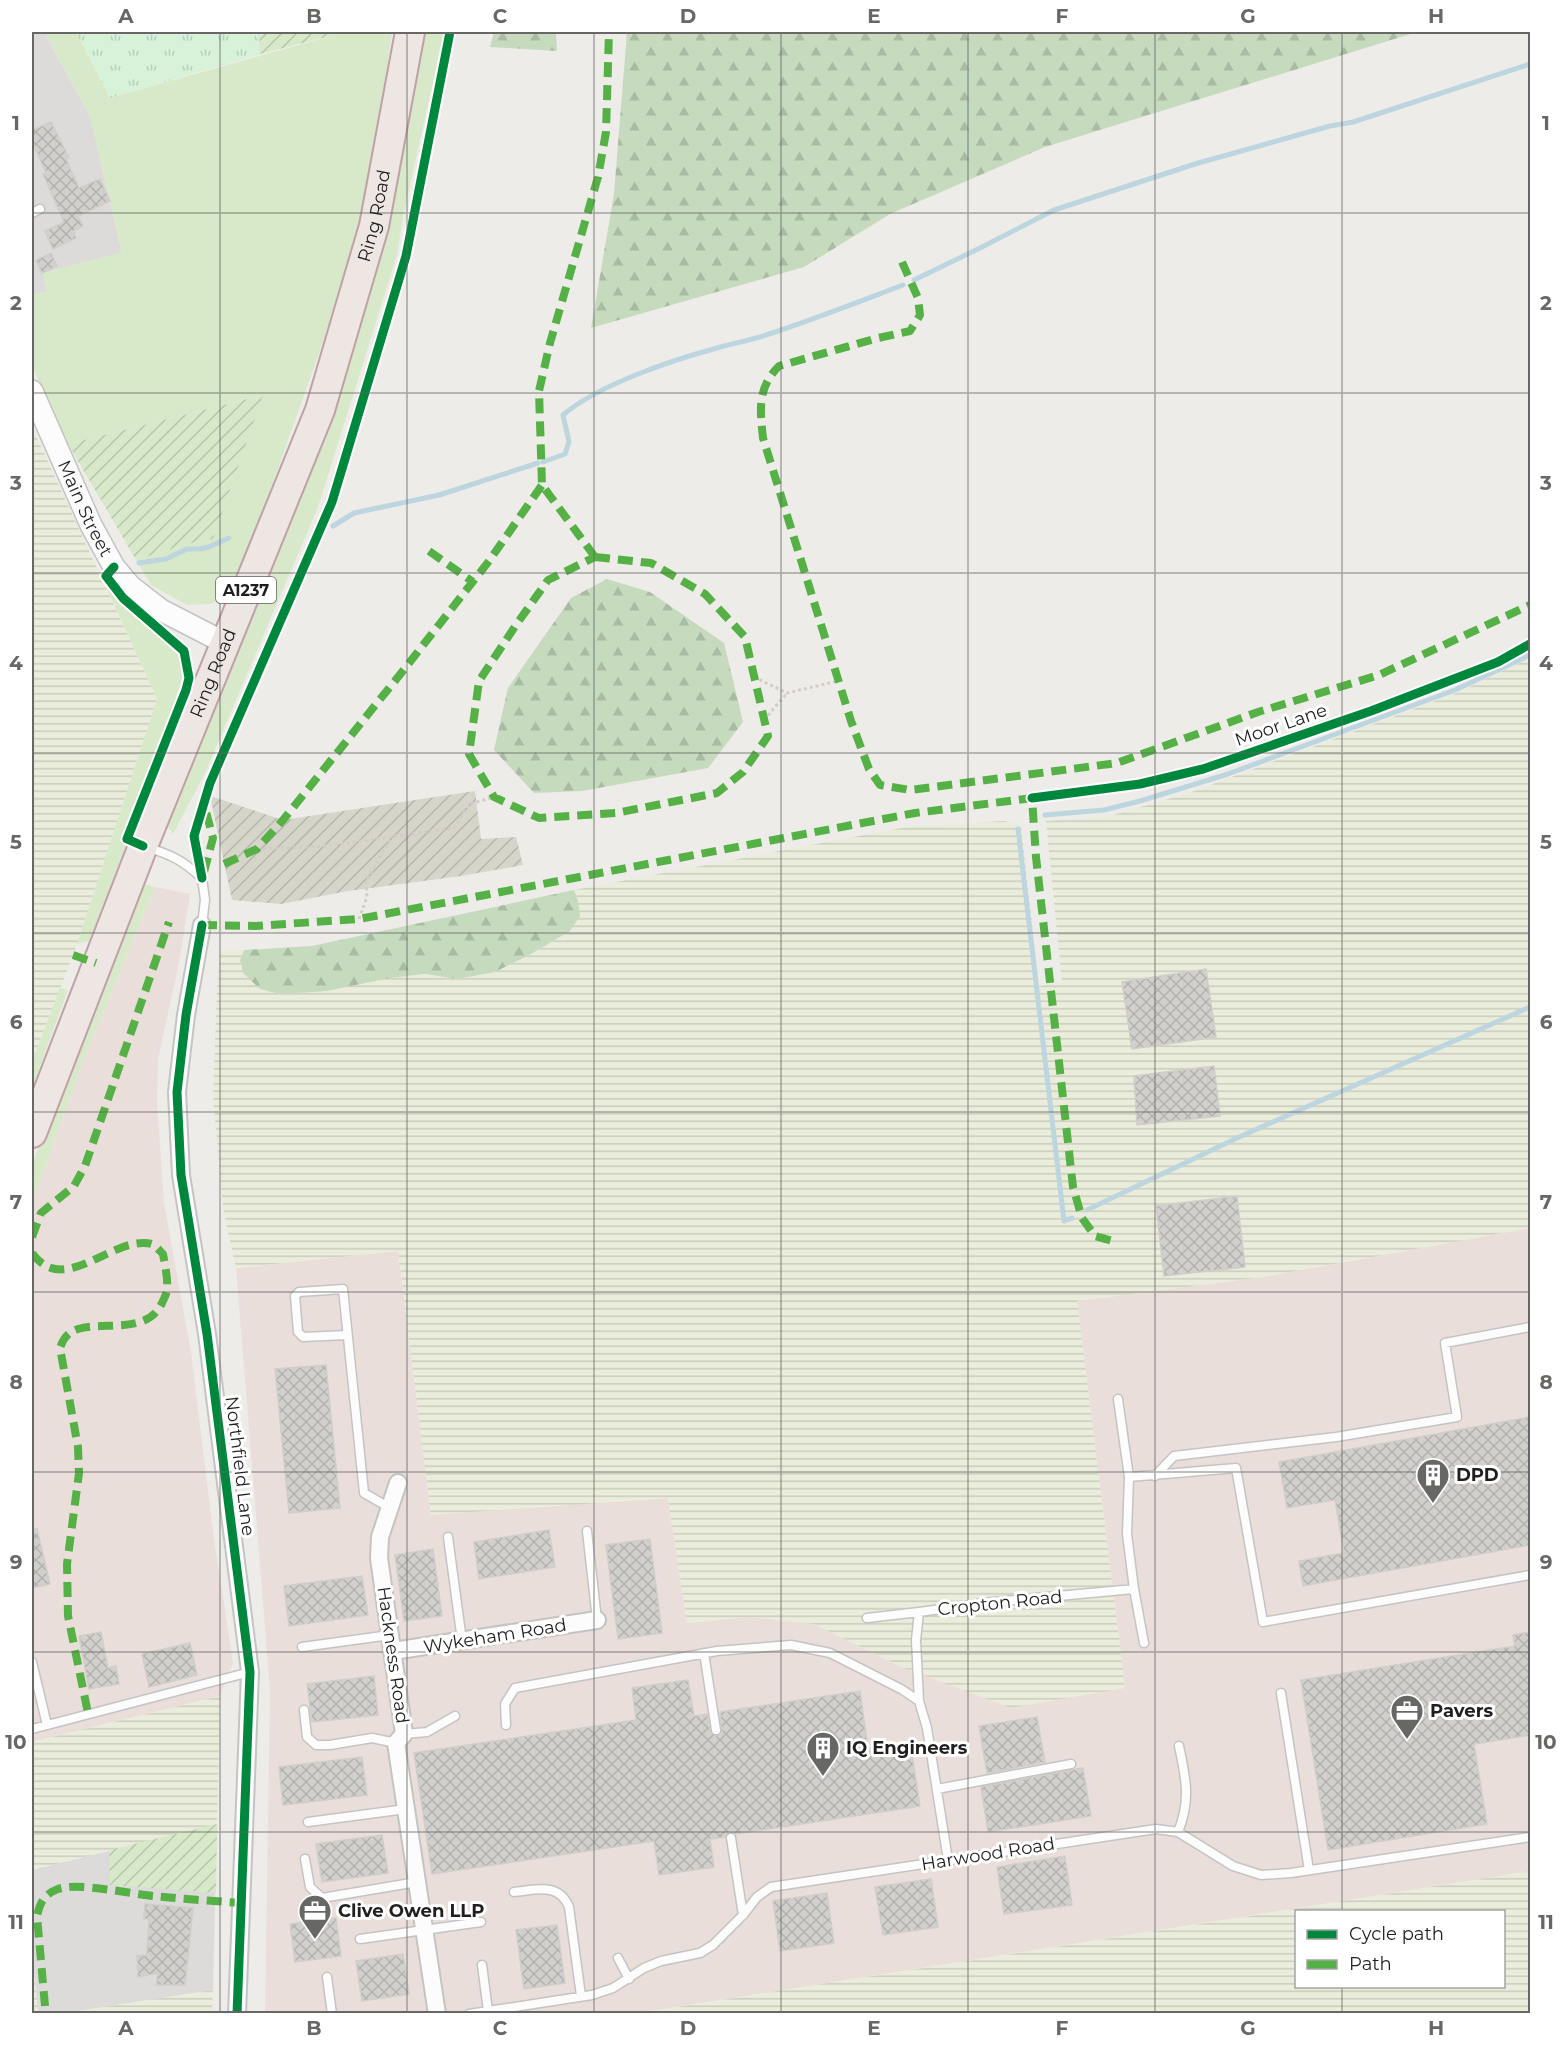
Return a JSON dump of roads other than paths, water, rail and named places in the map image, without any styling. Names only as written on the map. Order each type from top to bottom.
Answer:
[{"type":"highway","name":"Ring Road","points":[[32,1133],[143,846],[323,400],[374,226],[410,32]]},
{"type":"street","name":"Main Street","points":[[32,391],[91,525],[114,567],[130,586],[161,610],[225,643]]},
{"type":"street","name":"Northfield Lane","points":[[202,925],[179,1062],[178,1129],[182,1175],[207,1334],[250,1672],[237,2013]]},
{"type":"street","name":"Hackness Road","points":[[398,1483],[380,1537],[379,1558],[392,1643],[406,1809],[437,2013]]},
{"type":"street","name":"Wykeham Road","points":[[392,1643],[462,1641],[597,1620]]},
{"type":"lane","points":[[143,846],[184,862],[202,878],[205,900],[202,925]]},
{"type":"lane","points":[[347,1335],[303,1337],[298,1332],[296,1296],[299,1292],[343,1288],[364,1493],[390,1508]]},
{"type":"lane","points":[[1154,1476],[1174,1456],[1336,1437],[1457,1417],[1445,1343],[1530,1327]]},
{"type":"lane","points":[[1118,1400],[1128,1477],[1127,1534],[1144,1643]]},
{"type":"lane","points":[[1128,1477],[1236,1468],[1263,1622],[1530,1575]]},
{"type":"lane","points":[[587,1531],[597,1620]]},
{"type":"lane","points":[[448,1537],[462,1641]]},
{"type":"lane","name":"Cropton Road","points":[[948,1860],[927,1728],[919,1701],[916,1640],[919,1612],[993,1602],[1134,1589]]},
{"type":"lane","points":[[867,1618],[919,1612]]},
{"type":"lane","points":[[302,1647],[392,1643]]},
{"type":"lane","points":[[506,1725],[505,1704],[515,1688],[704,1653],[791,1645],[830,1653],[902,1689],[919,1701]]},
{"type":"lane","points":[[704,1653],[716,1731]]},
{"type":"lane","points":[[32,1662],[47,1725]]},
{"type":"lane","points":[[32,1729],[250,1672]]},
{"type":"lane","points":[[1281,1693],[1309,1870]]},
{"type":"lane","points":[[304,1710],[307,1737],[315,1745],[330,1745],[372,1738],[400,1739],[427,1732],[455,1716]]},
{"type":"lane","points":[[1179,1746],[1187,1792],[1185,1815],[1179,1832]]},
{"type":"lane","points":[[937,1789],[1071,1764]]},
{"type":"lane","points":[[308,1822],[406,1809]]},
{"type":"lane","name":"Harwood Road","points":[[469,2013],[613,1989],[644,1968],[661,1961],[700,1953],[713,1945],[743,1915],[757,1897],[771,1887],[1156,1829],[1179,1832],[1233,1866],[1261,1875],[1530,1837]]},
{"type":"lane","points":[[731,1838],[743,1915]]},
{"type":"lane","points":[[305,1859],[310,1887],[321,1898],[417,1882]]},
{"type":"lane","points":[[514,1892],[546,1889],[557,1892],[565,1898],[569,1907],[581,1996]]},
{"type":"lane","points":[[360,1939],[481,1922]]},
{"type":"lane","points":[[618,1958],[629,1979]]},
{"type":"lane","points":[[482,1965],[488,2011]]},
{"type":"lane","points":[[327,1977],[332,2013]]},
{"type":"waterway","points":[[914,280],[1054,210],[1195,164],[1330,126],[1353,122],[1530,64]]},
{"type":"waterway","points":[[543,462],[565,454],[569,442],[563,415],[615,384],[679,359],[754,339],[903,285]]},
{"type":"waterway","points":[[333,526],[354,513],[439,495],[538,463]]},
{"type":"waterway","points":[[139,563],[166,559],[187,549],[209,547],[229,538]]},
{"type":"waterway","points":[[1045,815],[1104,810],[1228,774],[1455,690],[1530,655]]},
{"type":"waterway","points":[[1018,829],[1064,1221],[1072,1218]]},
{"type":"waterway","points":[[1087,1210],[1237,1138],[1530,1007]]},
{"type":"place","name":"DPD","points":[[1433,1504]]},
{"type":"place","name":"Pavers","points":[[1407,1740]]},
{"type":"place","name":"IQ Engineers","points":[[823,1777]]},
{"type":"place","name":"Clive Owen LLP","points":[[315,1940]]}]
